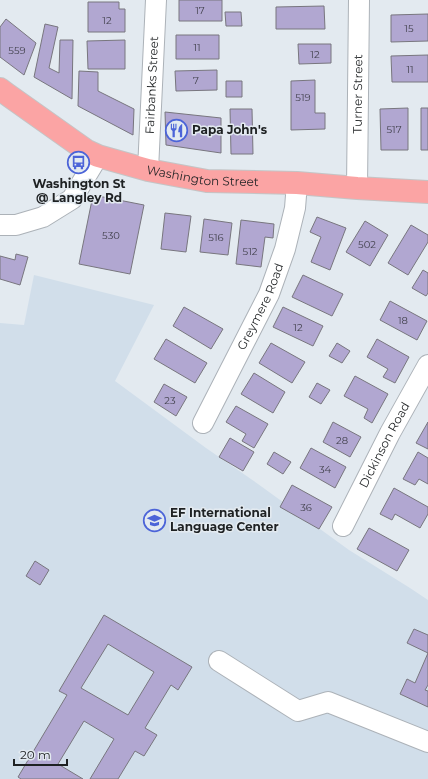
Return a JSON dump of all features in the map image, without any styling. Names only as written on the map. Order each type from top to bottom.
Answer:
[{"type":"main road","name":"Washington Street","points":[[0,88],[87,151],[98,156],[148,170],[207,181],[296,183],[428,192]]},
{"type":"street","name":"Fairbanks Street","points":[[148,170],[156,0]]},
{"type":"street","name":"Turner Street","points":[[357,188],[359,0]]},
{"type":"street","points":[[0,225],[16,225],[42,217],[72,199],[98,156]]},
{"type":"street","name":"Greymere Road","points":[[203,423],[269,294],[285,249],[295,208],[296,183]]},
{"type":"street","name":"Dickinson Road","points":[[343,526],[390,433],[428,365]]},
{"type":"street","points":[[219,661],[298,711],[328,702],[428,742]]},
{"type":"shaded area","name":"EF International Language Center","points":[[34,275],[154,305],[115,381],[349,550],[428,600],[428,779],[0,779],[0,323],[24,325]]},
{"type":"building","points":[[179,0],[222,0],[222,21],[179,21]]},
{"type":"building","points":[[88,2],[119,2],[119,9],[125,9],[125,32],[88,32]]},
{"type":"building","points":[[324,6],[325,29],[276,29],[276,7]]},
{"type":"building","points":[[225,12],[241,12],[242,26],[226,26]]},
{"type":"building","points":[[428,14],[428,41],[391,42],[391,15]]},
{"type":"building","points":[[6,19],[36,43],[24,75],[0,57],[0,27]]},
{"type":"building","points":[[45,24],[58,27],[49,68],[59,73],[60,40],[73,40],[72,99],[34,77]]},
{"type":"building","points":[[176,35],[219,35],[219,59],[176,59]]},
{"type":"building","points":[[125,40],[125,69],[88,69],[87,41]]},
{"type":"building","points":[[298,44],[331,44],[331,63],[299,64]]},
{"type":"building","points":[[428,55],[428,82],[392,82],[391,56]]},
{"type":"building","points":[[217,70],[217,90],[176,91],[175,71]]},
{"type":"building","points":[[79,71],[98,72],[98,91],[134,109],[133,135],[78,106]]},
{"type":"building","points":[[315,80],[315,113],[325,113],[325,129],[291,130],[291,81]]},
{"type":"building","points":[[226,81],[242,81],[242,97],[226,97]]},
{"type":"building","points":[[408,108],[408,150],[381,150],[380,109]]},
{"type":"building","points":[[421,108],[428,108],[428,150],[421,150]]},
{"type":"building","points":[[230,109],[252,109],[253,154],[231,154]]},
{"type":"building","points":[[165,112],[221,118],[221,153],[166,145]]},
{"type":"building","points":[[93,195],[144,205],[130,274],[79,264]]},
{"type":"building","points":[[165,213],[191,216],[186,252],[161,249]]},
{"type":"building","points":[[317,217],[346,228],[330,270],[311,262],[321,237],[310,232]]},
{"type":"building","points":[[204,219],[232,223],[228,255],[200,252]]},
{"type":"building","points":[[241,220],[274,224],[273,238],[265,237],[261,267],[236,264]]},
{"type":"building","points":[[365,221],[388,235],[370,266],[346,252]]},
{"type":"building","points":[[411,225],[428,235],[428,242],[408,275],[388,263]]},
{"type":"building","points":[[16,254],[28,257],[20,285],[0,279],[0,256],[15,260]]},
{"type":"building","points":[[423,270],[428,273],[428,293],[426,296],[412,288]]},
{"type":"building","points":[[303,275],[343,294],[332,316],[292,297]]},
{"type":"building","points":[[390,301],[427,321],[417,340],[380,320]]},
{"type":"building","points":[[184,307],[223,329],[211,349],[173,326]]},
{"type":"building","points":[[283,307],[323,326],[313,346],[273,327]]},
{"type":"building","points":[[166,339],[207,363],[195,383],[154,359]]},
{"type":"building","points":[[377,339],[409,357],[395,383],[383,377],[388,369],[367,357]]},
{"type":"building","points":[[271,343],[305,362],[292,383],[259,363]]},
{"type":"building","points":[[337,343],[350,351],[342,363],[329,356]]},
{"type":"building","points":[[254,373],[285,392],[273,413],[241,394]]},
{"type":"building","points":[[355,376],[388,394],[372,423],[364,418],[368,409],[344,396]]},
{"type":"building","points":[[317,383],[330,390],[321,404],[309,397]]},
{"type":"building","points":[[164,384],[187,397],[176,416],[154,402]]},
{"type":"building","points":[[236,406],[268,424],[254,448],[242,441],[246,434],[226,422]]},
{"type":"building","points":[[333,422],[361,437],[350,457],[323,442]]},
{"type":"building","points":[[428,422],[428,449],[416,443]]},
{"type":"building","points":[[230,438],[254,452],[243,471],[219,457]]},
{"type":"building","points":[[311,448],[346,467],[335,488],[300,468]]},
{"type":"building","points":[[274,452],[291,462],[283,474],[267,464]]},
{"type":"building","points":[[418,452],[428,458],[428,484],[419,479],[415,485],[403,479]]},
{"type":"building","points":[[292,485],[332,507],[319,529],[280,507]]},
{"type":"building","points":[[394,488],[428,507],[428,514],[420,528],[395,514],[392,520],[380,514]]},
{"type":"building","points":[[369,528],[409,550],[397,571],[357,549]]},
{"type":"building","points":[[35,561],[49,570],[40,585],[26,576]]},
{"type":"building","points":[[104,615],[192,667],[178,690],[171,685],[145,728],[157,735],[144,756],[135,751],[118,779],[90,779],[114,739],[84,721],[58,764],[83,779],[21,779],[18,777],[67,695],[59,691]],"holes":[[[108,644],[154,672],[128,715],[81,688]]]},
{"type":"building","points":[[414,629],[428,635],[428,653],[407,643]]},
{"type":"building","points":[[428,653],[428,685],[425,690],[428,691],[428,707],[400,694],[407,679],[415,683]]},
{"type":"place","name":"Papa John's","points":[[176,130]]},
{"type":"place","name":"Washington St @ Langley Rd","points":[[79,163]]},
{"type":"place","name":"EF International Language Center","points":[[154,520]]}]
